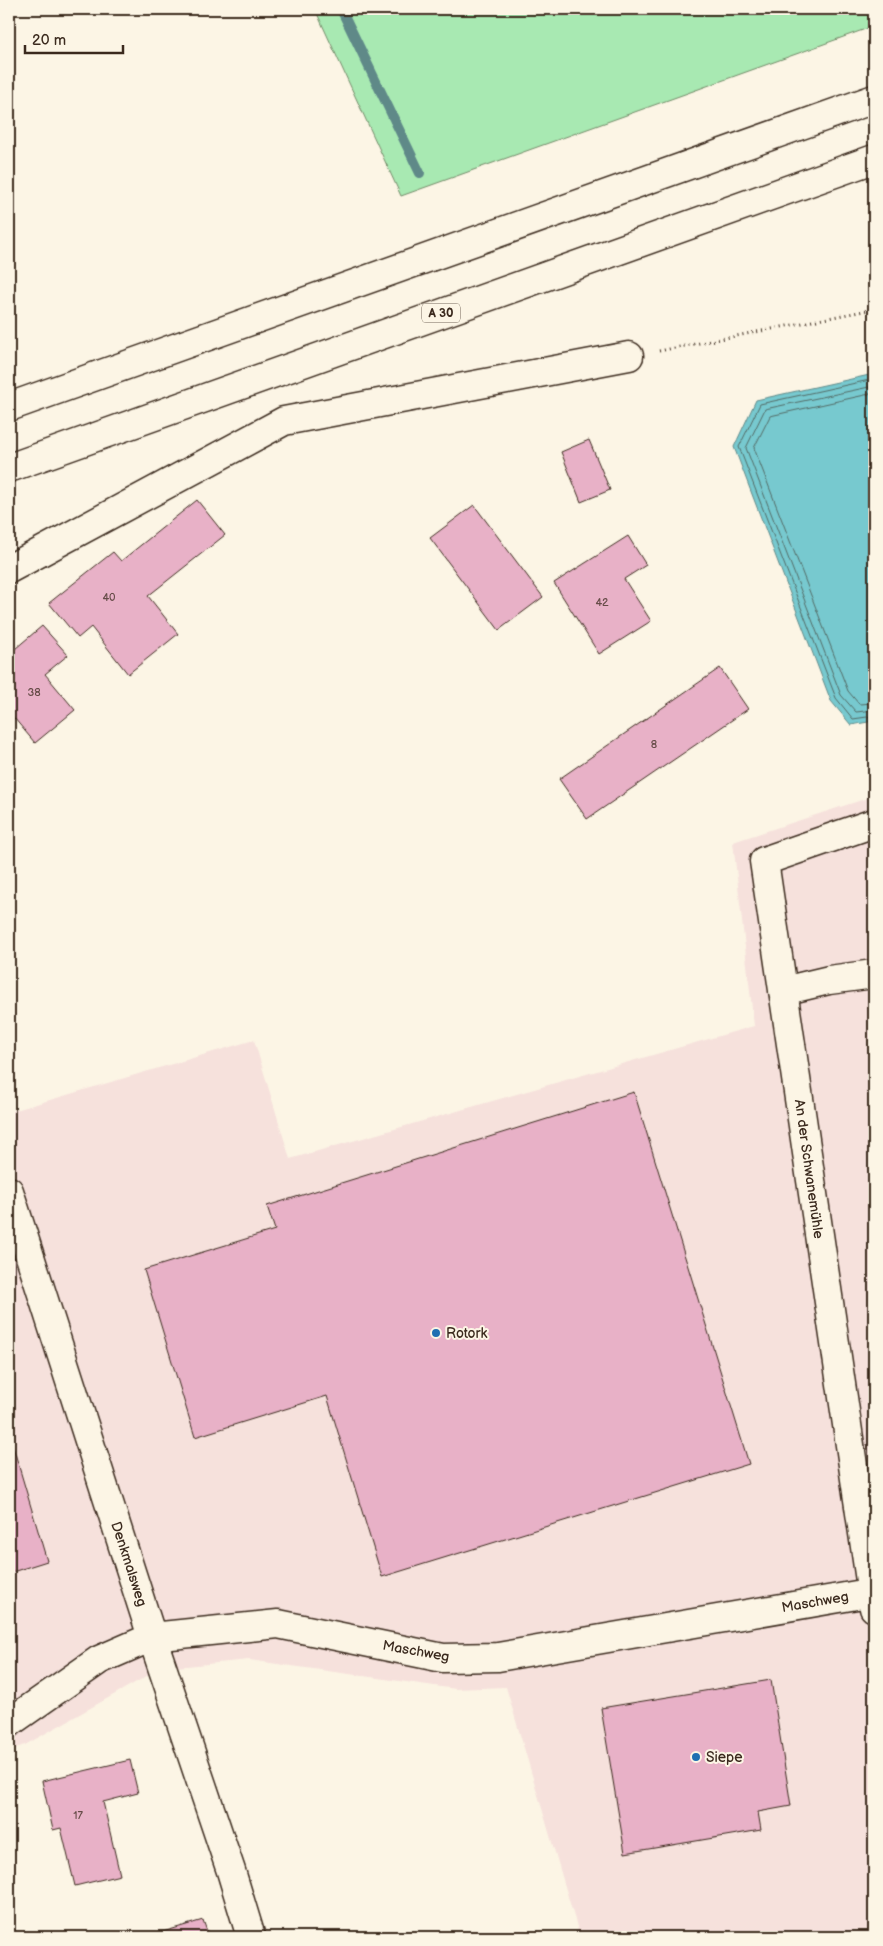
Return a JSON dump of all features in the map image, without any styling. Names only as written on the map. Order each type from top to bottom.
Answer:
[{"type":"main road","points":[[9,407],[874,99]]},
{"type":"main road","name":"A 30","points":[[9,468],[874,159]]},
{"type":"main road","points":[[9,569],[284,421],[629,356]]},
{"type":"main road","name":"An der Schwanemühle","points":[[873,1597],[764,860],[874,822]]},
{"type":"main road","points":[[783,991],[829,980],[874,974]]},
{"type":"main road","name":"Denkmalsweg","points":[[9,1191],[152,1637],[251,1937]]},
{"type":"main road","name":"Maschweg","points":[[9,1723],[99,1660],[152,1637],[278,1624],[443,1658],[498,1657],[873,1597]]},
{"type":"path","points":[[629,356],[874,310]]},
{"type":"shaded area","points":[[874,796],[874,1937],[580,1937],[506,1687],[456,1689],[249,1660],[176,1667],[154,1672],[25,1745],[9,1750],[9,1112],[254,1040],[290,1159],[754,1026],[733,842]]},
{"type":"green space","points":[[315,9],[874,9],[874,26],[401,196]]},
{"type":"water","points":[[874,374],[874,721],[851,725],[831,701],[734,447],[756,400]]},
{"type":"building","points":[[589,440],[610,490],[581,502],[561,452]]},
{"type":"building","points":[[197,500],[225,535],[148,596],[178,634],[128,674],[91,627],[78,638],[49,603],[113,552],[121,561]]},
{"type":"building","points":[[474,505],[543,597],[499,630],[430,538]]},
{"type":"building","points":[[628,536],[646,565],[624,579],[651,621],[599,654],[554,583]]},
{"type":"building","points":[[42,626],[68,655],[45,674],[75,710],[35,743],[9,712],[9,654]]},
{"type":"building","points":[[720,668],[748,709],[587,819],[559,779]]},
{"type":"building","name":"Rotork","points":[[634,1092],[749,1464],[382,1577],[327,1396],[195,1437],[144,1270],[275,1230],[267,1206]]},
{"type":"building","points":[[9,1433],[47,1561],[9,1573]]},
{"type":"building","name":"Siepe","points":[[771,1680],[791,1806],[758,1812],[761,1830],[625,1853],[601,1708]]},
{"type":"building","points":[[130,1760],[138,1793],[103,1802],[120,1875],[75,1886],[61,1828],[53,1830],[42,1781]]},
{"type":"building","points":[[203,1920],[209,1937],[146,1937]]},
{"type":"waterway","points":[[341,9],[420,173]]},
{"type":"place","name":"Rotork","points":[[436,1333]]},
{"type":"place","name":"Siepe","points":[[696,1757]]}]
